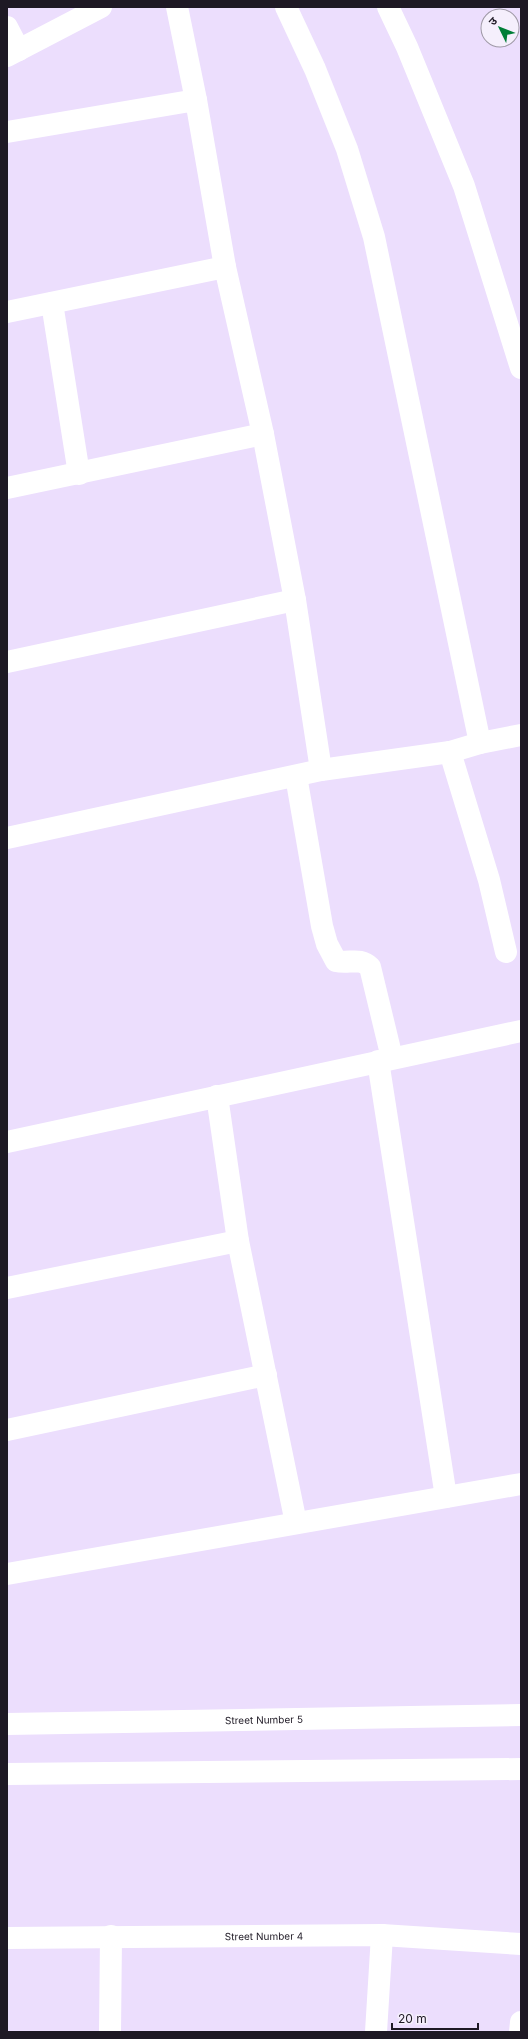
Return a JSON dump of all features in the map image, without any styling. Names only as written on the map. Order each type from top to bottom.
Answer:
[{"type":"street","points":[[7,27],[13,53],[101,7]]},
{"type":"street","points":[[177,7],[196,100],[225,267],[263,434],[295,600],[321,770]]},
{"type":"street","points":[[286,7],[315,69],[347,149],[374,237],[480,743]]},
{"type":"street","points":[[388,7],[464,186],[521,368]]},
{"type":"street","points":[[7,132],[196,100]]},
{"type":"street","points":[[7,312],[225,267]]},
{"type":"street","points":[[52,303],[79,474]]},
{"type":"street","points":[[7,488],[263,434]]},
{"type":"street","points":[[7,662],[295,600]]},
{"type":"street","points":[[7,838],[321,770],[450,752],[480,743],[521,735]]},
{"type":"street","points":[[450,752],[489,880],[506,952]]},
{"type":"street","points":[[296,776],[322,926],[327,944],[336,961],[365,962],[370,967],[385,1060],[446,1497]]},
{"type":"street","points":[[7,1142],[521,1031]]},
{"type":"street","points":[[217,1096],[238,1241],[296,1523]]},
{"type":"street","points":[[7,1288],[238,1241]]},
{"type":"street","points":[[7,1430],[266,1375]]},
{"type":"street","points":[[7,1574],[521,1484]]},
{"type":"street","name":"Street Number 5","points":[[7,1724],[521,1715]]},
{"type":"street","points":[[7,1774],[521,1770]]},
{"type":"street","points":[[376,2032],[382,1935]]},
{"type":"street","name":"Street Number 4","points":[[7,1938],[382,1935],[521,1944]]},
{"type":"street","points":[[110,2032],[111,1936]]},
{"type":"street","points":[[520,2032],[521,2022]]}]
